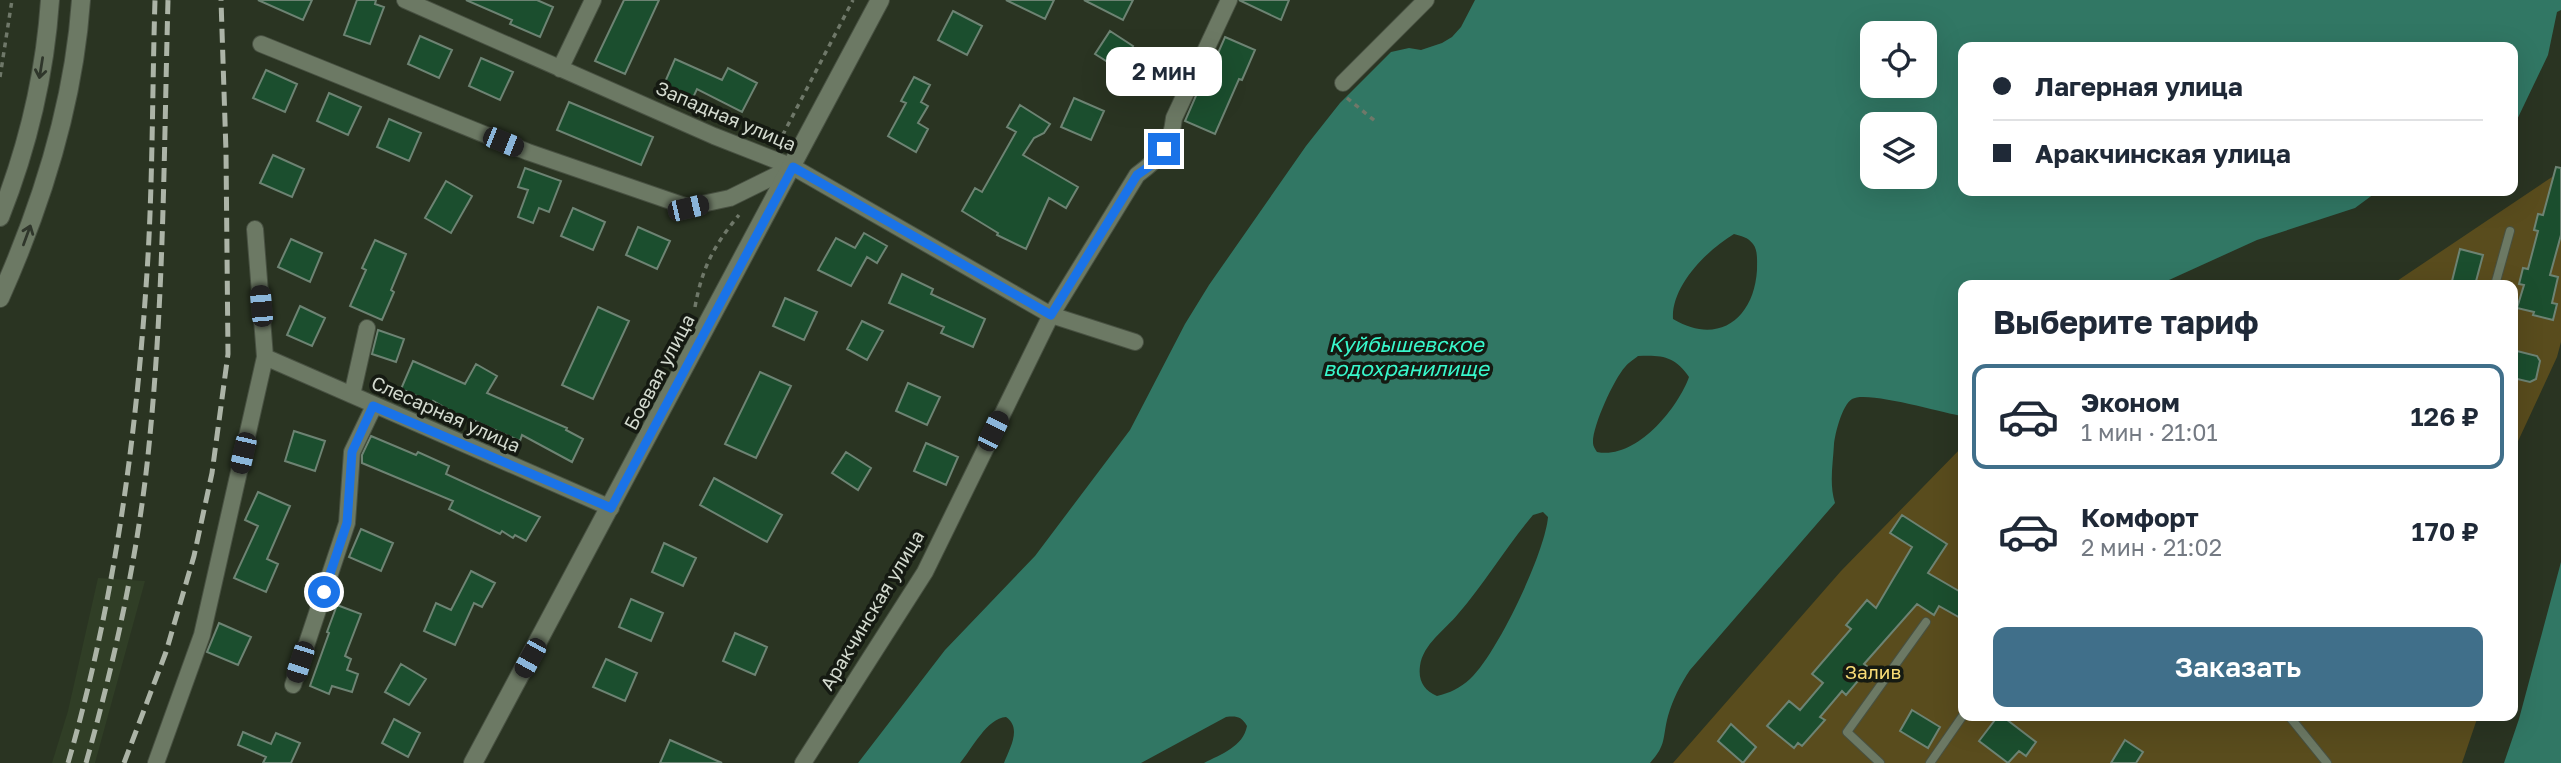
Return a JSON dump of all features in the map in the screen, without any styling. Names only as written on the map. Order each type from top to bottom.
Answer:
[{"type":"main road","points":[[0,217],[24,150],[36,97],[50,0]]},
{"type":"main road","points":[[0,298],[21,251],[54,155],[66,101],[81,0]]},
{"type":"main road","name":"Боевая улица","points":[[473,763],[880,0]]},
{"type":"street","name":"Западная улица","points":[[405,0],[793,167],[1051,315],[1135,342]]},
{"type":"street","points":[[560,69],[593,0]]},
{"type":"street","name":"Аракчинская улица","points":[[803,763],[925,572],[1051,315],[1137,175],[1157,161],[1172,137],[1174,118],[1229,0]]},
{"type":"street","points":[[1344,90],[1426,0]]},
{"type":"street","points":[[261,44],[528,152],[688,208],[730,198],[793,167]]},
{"type":"street","points":[[156,763],[202,635],[265,358],[255,229]]},
{"type":"street","points":[[352,395],[367,328]]},
{"type":"street","name":"Слесарная улица","points":[[265,358],[611,508]]},
{"type":"street","points":[[293,685],[347,523],[352,452],[373,406]]},
{"type":"lane","points":[[2497,280],[2510,231]]},
{"type":"lane","points":[[1881,763],[1847,732],[1926,622]]},
{"type":"lane","points":[[1930,763],[1959,721]]},
{"type":"lane","points":[[2293,721],[2327,763]]},
{"type":"path","points":[[0,77],[12,0]]},
{"type":"path","points":[[1344,90],[1375,121]]},
{"type":"shaded area","points":[[98,578],[145,581],[95,763],[52,763],[68,711]]},
{"type":"green space","points":[[2561,171],[2561,342],[2557,357],[2518,441],[2518,280],[2398,280]]},
{"type":"green space","name":"Залив","points":[[1958,451],[1958,721],[2476,721],[2462,763],[1673,763],[1841,571]]},
{"type":"water","name":"Куйбышевское водохранилище","points":[[1475,0],[2561,0],[2561,10],[2557,12],[2548,55],[2518,118],[2518,42],[1958,42],[1958,196],[2371,196],[2355,208],[2257,240],[2169,280],[1958,280],[1958,415],[1873,397],[1860,397],[1848,402],[1834,444],[1832,481],[1835,503],[1690,670],[1672,704],[1662,746],[1650,763],[1204,763],[1236,745],[1245,733],[1247,726],[1240,718],[1226,717],[1141,763],[1004,763],[1014,732],[1006,717],[986,728],[960,763],[858,763],[945,650],[1035,556],[1130,430],[1185,324],[1209,285],[1306,146],[1340,103],[1391,52],[1409,48],[1421,50],[1442,43],[1461,27]],"holes":[[[1734,234],[1747,238],[1755,246],[1757,270],[1749,302],[1741,314],[1731,323],[1705,330],[1689,327],[1673,319],[1678,294],[1702,259]],[[1638,356],[1667,358],[1684,370],[1689,377],[1683,390],[1665,417],[1640,440],[1626,448],[1597,452],[1593,443],[1594,436],[1610,392],[1627,365]],[[1543,512],[1548,517],[1538,554],[1518,602],[1493,648],[1470,679],[1459,688],[1437,696],[1432,694],[1425,688],[1420,676],[1425,651],[1468,602],[1533,515]]]},
{"type":"water","points":[[2561,562],[2561,763],[2504,763],[2519,719]]},
{"type":"building","points":[[258,0],[312,0],[303,20]]},
{"type":"building","points":[[357,0],[376,0],[375,4],[384,7],[370,44],[344,35]]},
{"type":"building","points":[[466,0],[537,0],[553,7],[540,37],[510,24],[512,20]]},
{"type":"building","points":[[624,0],[659,0],[625,74],[595,61]]},
{"type":"building","points":[[1006,0],[1054,0],[1045,19]]},
{"type":"building","points":[[1084,0],[1133,0],[1123,20]]},
{"type":"building","points":[[1239,0],[1289,0],[1281,20]]},
{"type":"building","points":[[953,11],[982,26],[967,55],[938,40]]},
{"type":"building","points":[[1110,31],[1133,46],[1119,69],[1095,54]]},
{"type":"building","points":[[420,36],[452,50],[439,78],[408,64]]},
{"type":"building","points":[[1225,37],[1255,50],[1215,134],[1185,121]]},
{"type":"building","points":[[481,58],[513,72],[500,100],[469,86]]},
{"type":"building","points":[[675,59],[722,80],[728,68],[757,83],[742,112],[697,89],[691,102],[662,89]]},
{"type":"building","points":[[266,70],[297,84],[285,112],[253,98]]},
{"type":"building","points":[[914,77],[930,85],[921,102],[928,106],[918,123],[928,129],[916,152],[888,136],[906,103],[901,101]]},
{"type":"building","points":[[329,93],[361,107],[348,135],[317,121]]},
{"type":"building","points":[[1074,98],[1104,111],[1091,140],[1061,127]]},
{"type":"building","points":[[569,102],[653,137],[641,165],[557,130]]},
{"type":"building","points":[[1020,105],[1050,124],[1044,133],[1034,138],[1023,155],[1078,187],[1066,208],[1049,198],[1026,249],[997,235],[998,233],[962,211],[975,188],[982,192],[1016,132],[1007,127]]},
{"type":"building","points":[[389,119],[421,133],[409,161],[377,147]]},
{"type":"building","points":[[273,155],[304,169],[292,197],[260,183]]},
{"type":"building","points":[[2556,167],[2561,168],[2561,235],[2550,275],[2558,277],[2552,303],[2557,304],[2553,320],[2518,308],[2524,285],[2519,284],[2523,268],[2528,269],[2538,231],[2534,230],[2538,214],[2543,215]]},
{"type":"building","points":[[525,168],[561,181],[549,212],[539,208],[533,223],[518,217],[528,190],[518,187]]},
{"type":"building","points":[[446,181],[472,196],[451,233],[425,218]]},
{"type":"building","points":[[573,208],[605,222],[593,250],[561,236]]},
{"type":"building","points":[[638,227],[670,241],[657,269],[626,255]]},
{"type":"building","points":[[864,233],[887,246],[877,263],[867,257],[851,286],[818,270],[836,238],[855,248]]},
{"type":"building","points":[[291,239],[322,253],[310,282],[278,267]]},
{"type":"building","points":[[375,240],[406,254],[382,320],[350,306],[366,270],[362,268]]},
{"type":"building","points":[[2460,249],[2483,255],[2476,280],[2452,280]]},
{"type":"building","points":[[902,274],[933,289],[931,294],[985,319],[973,347],[941,333],[944,327],[889,303]]},
{"type":"building","points":[[785,298],[817,312],[804,340],[773,326]]},
{"type":"building","points":[[300,306],[325,318],[312,346],[287,335]]},
{"type":"building","points":[[598,307],[629,321],[593,399],[562,385]]},
{"type":"building","points":[[862,321],[883,331],[867,360],[847,349]]},
{"type":"building","points":[[378,330],[404,339],[396,362],[372,354]]},
{"type":"building","points":[[2518,351],[2537,356],[2540,361],[2536,379],[2530,382],[2518,379]]},
{"type":"building","points":[[413,361],[465,384],[476,364],[497,376],[487,393],[567,428],[566,430],[583,439],[572,462],[522,435],[520,441],[473,420],[472,423],[433,401],[432,403],[401,389]]},
{"type":"building","points":[[760,372],[791,386],[756,458],[725,444]]},
{"type":"building","points":[[908,383],[940,397],[927,425],[896,411]]},
{"type":"building","points":[[294,431],[325,441],[315,471],[285,461]]},
{"type":"building","points":[[371,436],[449,466],[446,474],[540,517],[526,541],[515,535],[513,538],[502,531],[500,534],[449,509],[453,501],[362,463],[362,455]]},
{"type":"building","points":[[926,443],[958,457],[946,485],[914,471]]},
{"type":"building","points":[[846,452],[871,468],[858,490],[832,473]]},
{"type":"building","points":[[714,478],[782,515],[767,542],[700,505]]},
{"type":"building","points":[[258,492],[290,506],[267,559],[278,564],[266,592],[234,578],[258,526],[245,520]]},
{"type":"building","points":[[1902,515],[1947,544],[1928,573],[1958,590],[1958,617],[1939,606],[1934,615],[1917,604],[1864,664],[1869,668],[1846,695],[1842,691],[1820,717],[1825,720],[1802,746],[1798,743],[1794,748],[1767,726],[1789,701],[1800,710],[1823,683],[1812,674],[1851,629],[1846,625],[1867,600],[1876,608],[1912,547],[1890,533]]},
{"type":"building","points":[[361,529],[393,543],[381,571],[349,557]]},
{"type":"building","points":[[664,543],[696,558],[683,586],[652,572]]},
{"type":"building","points":[[471,571],[495,583],[482,607],[474,603],[455,645],[424,631],[436,603],[451,610]]},
{"type":"building","points":[[631,599],[663,613],[651,641],[619,627]]},
{"type":"building","points":[[337,605],[361,614],[345,656],[351,659],[347,670],[358,674],[352,692],[332,686],[329,694],[310,686]]},
{"type":"building","points":[[219,623],[251,637],[238,665],[207,652]]},
{"type":"building","points":[[735,633],[767,647],[755,675],[723,661]]},
{"type":"building","points":[[606,659],[637,673],[625,701],[593,687]]},
{"type":"building","points":[[401,664],[426,679],[409,705],[385,692]]},
{"type":"building","points":[[1912,710],[1940,727],[1928,748],[1900,731]]},
{"type":"building","points":[[394,719],[420,733],[408,757],[382,743]]},
{"type":"building","points":[[1994,721],[2009,721],[2036,742],[2026,756],[2019,751],[2008,763],[1979,741]]},
{"type":"building","points":[[1731,724],[1756,747],[1743,763],[1718,741]]},
{"type":"building","points":[[243,732],[271,744],[276,733],[300,743],[291,763],[263,763],[266,757],[238,745]]},
{"type":"building","points":[[670,740],[722,763],[660,763]]},
{"type":"building","points":[[2125,740],[2143,752],[2136,763],[2111,763]]},
{"type":"railway","points":[[68,763],[84,705],[110,587],[135,408],[148,251],[155,0]]},
{"type":"railway","points":[[86,763],[125,600],[146,477],[161,272],[168,0]]},
{"type":"railway","points":[[124,763],[166,652],[194,556],[212,473],[228,354],[221,0]]},
{"type":"route","points":[[324,592],[347,523],[352,452],[373,406],[611,508],[793,167],[1051,315],[1137,175],[1157,161],[1164,149]]}]
